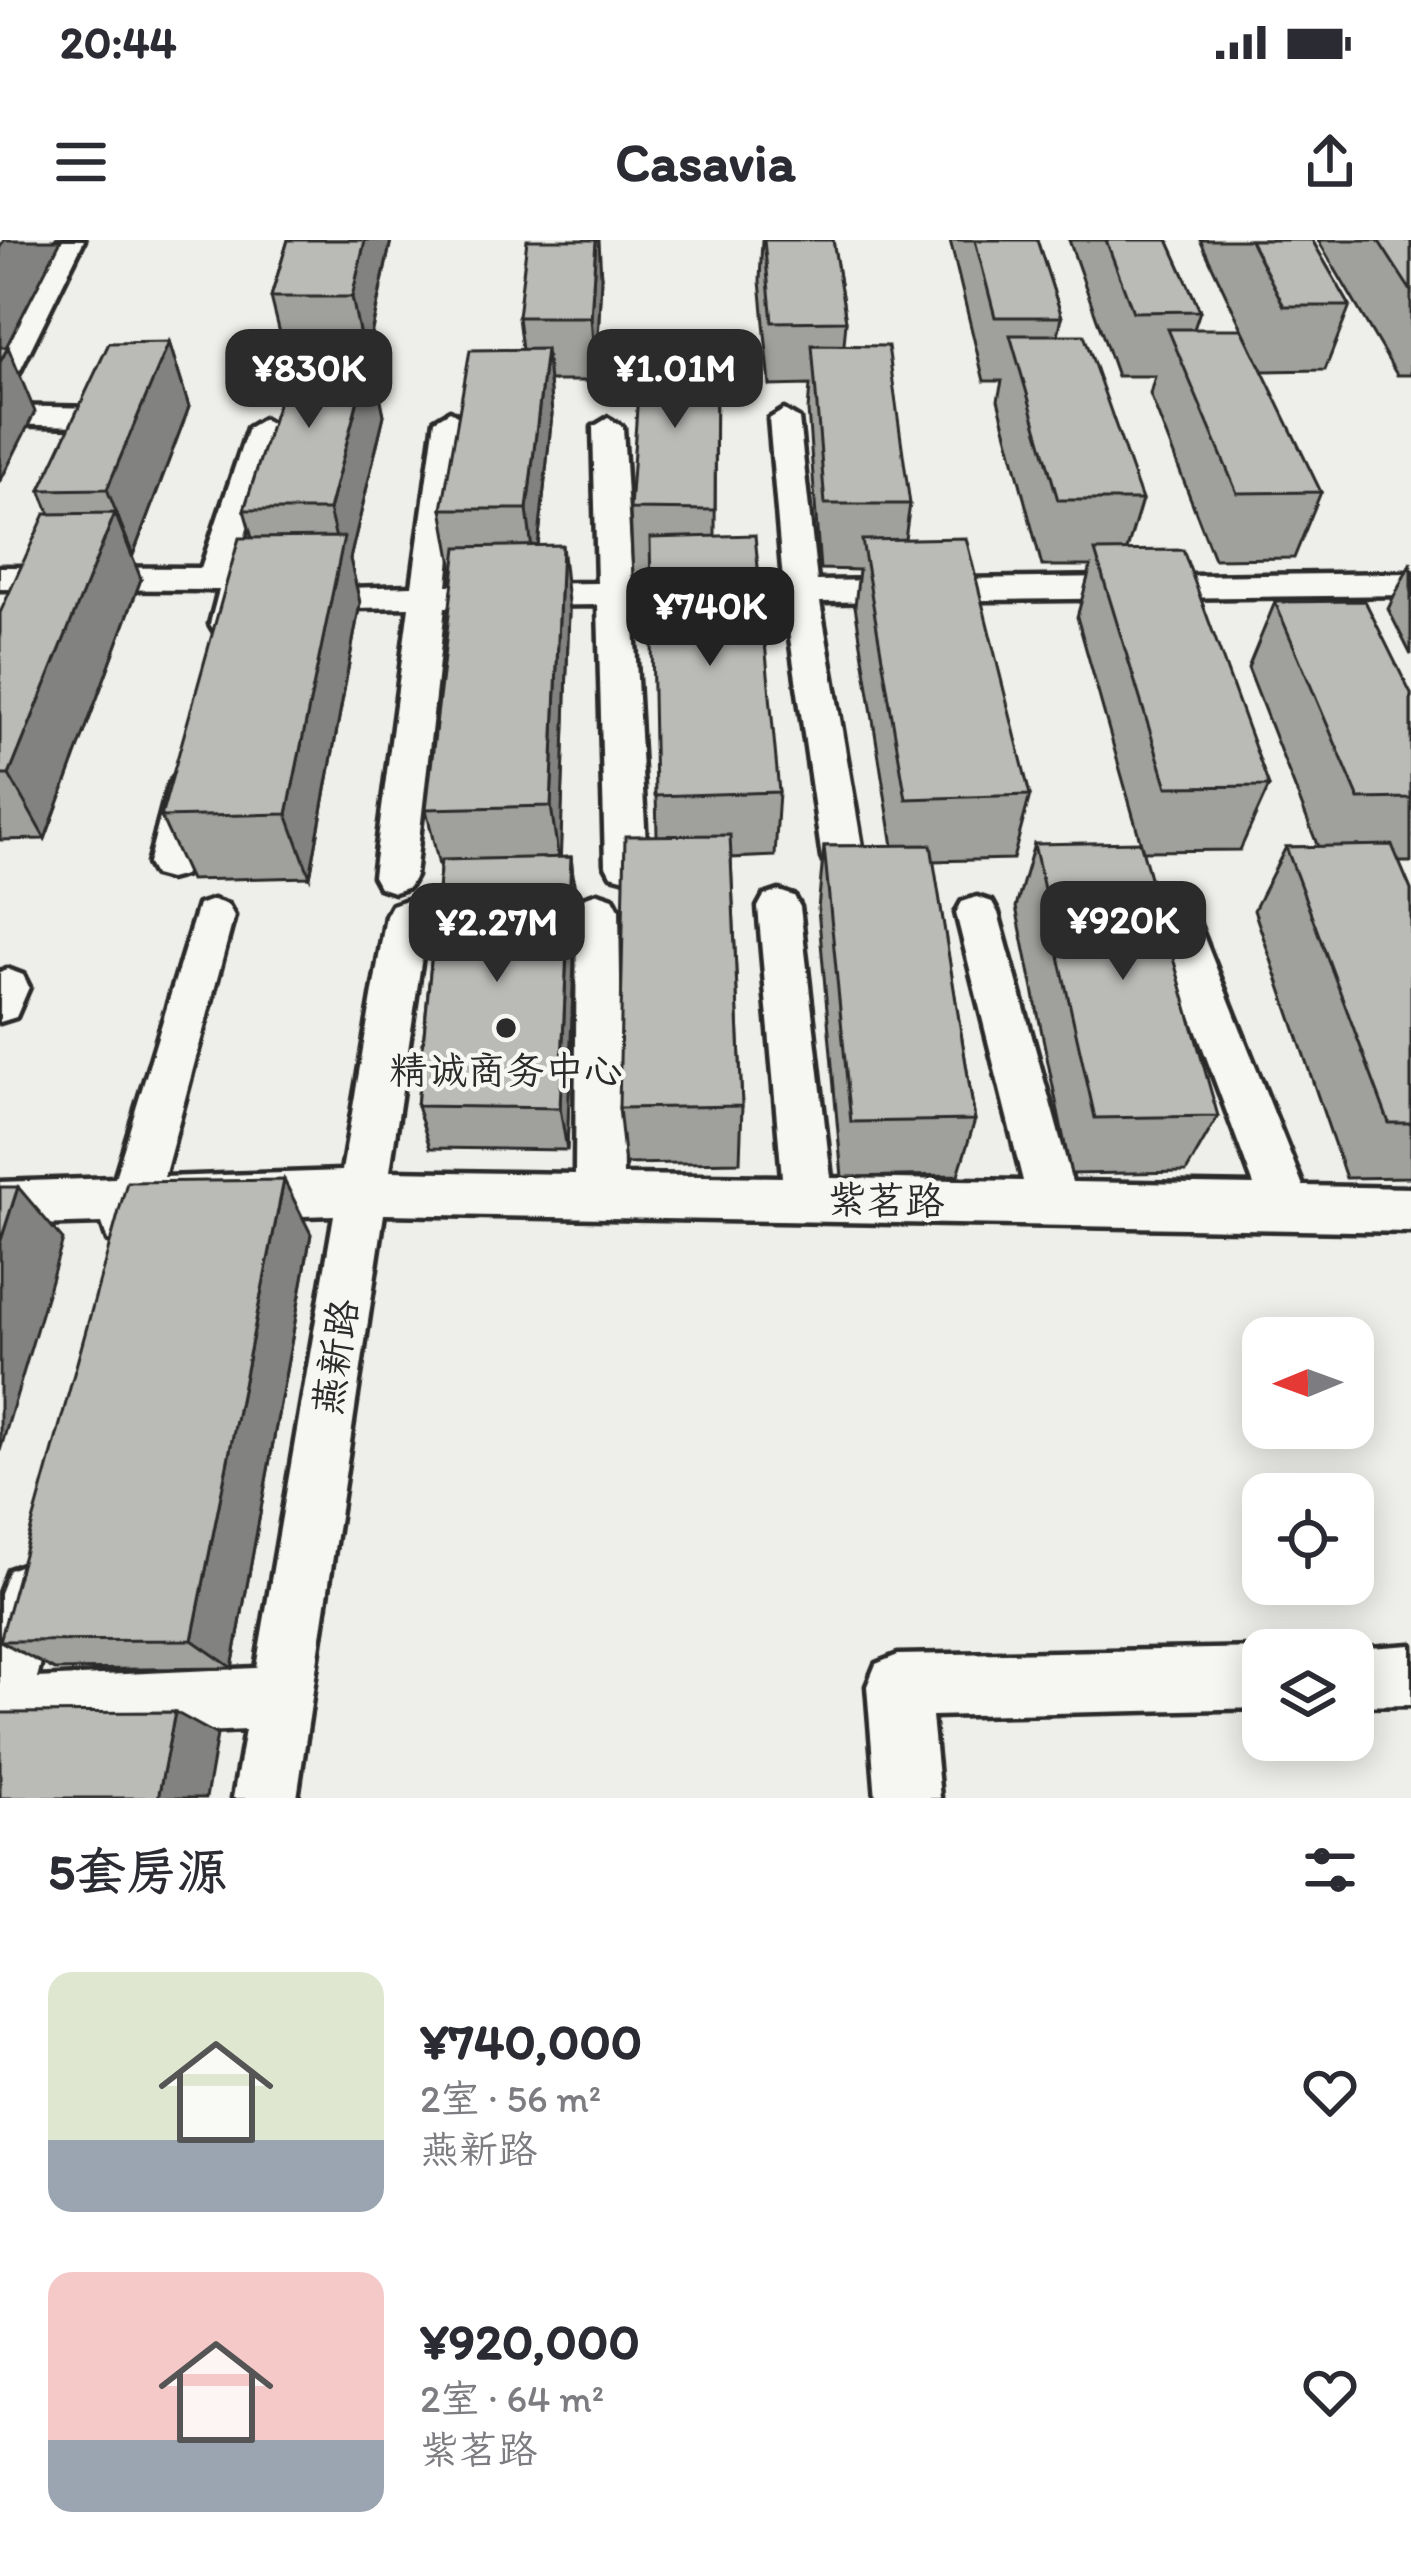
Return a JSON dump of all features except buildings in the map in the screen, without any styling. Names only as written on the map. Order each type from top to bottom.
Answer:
[{"type":"street","points":[[0,381],[71,240]]},
{"type":"street","points":[[0,415],[99,417],[79,478]]},
{"type":"street","points":[[784,419],[801,592],[843,858]]},
{"type":"street","name":"燕新路","points":[[265,1798],[362,1192],[400,896],[450,421]]},
{"type":"street","points":[[608,427],[626,864]]},
{"type":"street","points":[[218,665],[224,589],[263,428]]},
{"type":"street","points":[[28,621],[59,538]]},
{"type":"street","points":[[0,578],[429,596],[1411,584]]},
{"type":"street","points":[[169,864],[196,754]]},
{"type":"street","points":[[779,907],[809,1199]]},
{"type":"street","points":[[598,909],[599,1196]]},
{"type":"street","points":[[977,913],[1052,1204]]},
{"type":"street","points":[[114,1268],[213,916]]},
{"type":"street","points":[[1178,925],[1288,1208]]},
{"type":"street","name":"紫茗路","points":[[0,1204],[362,1192],[1411,1210]]},
{"type":"street","points":[[42,1544],[0,1707],[281,1698]]},
{"type":"street","points":[[1374,1676],[1411,1675]]},
{"type":"street","points":[[908,1798],[898,1686],[1242,1678]]},
{"type":"place","name":"精诚商务中心","points":[[506,1028]]}]
